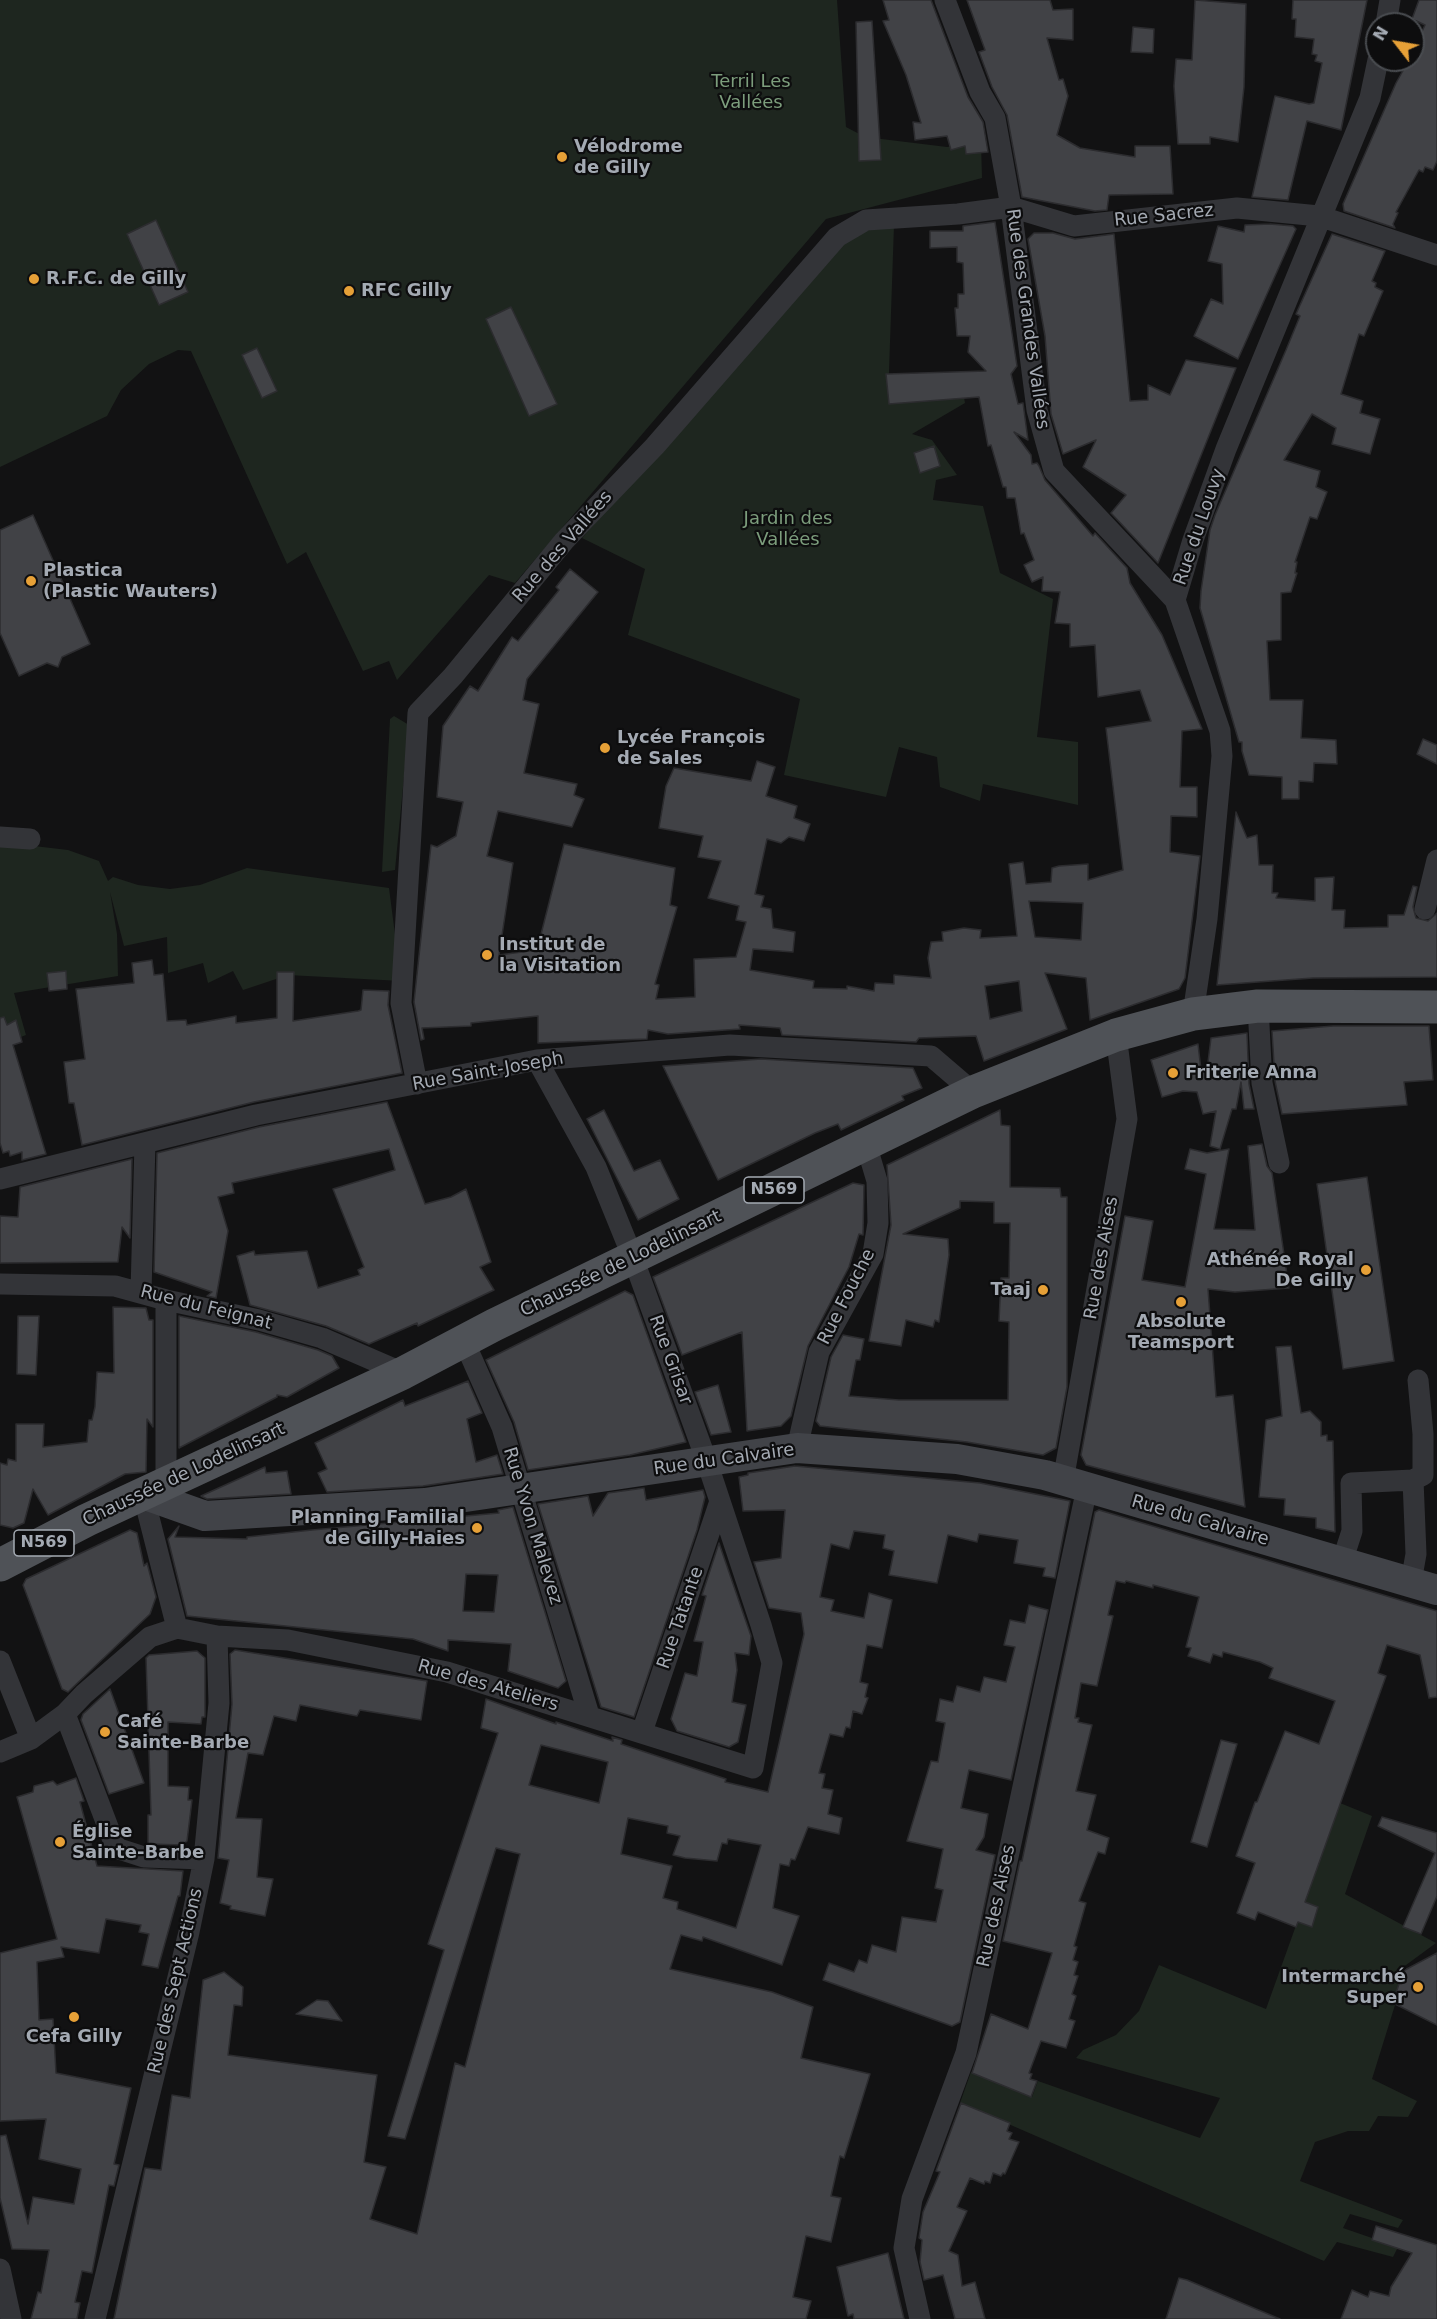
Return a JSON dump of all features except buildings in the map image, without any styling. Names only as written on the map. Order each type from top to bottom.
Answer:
[{"type":"main road","name":"Chaussée de Lodelinsart","points":[[4,1558],[403,1373],[973,1092],[1116,1035],[1192,1014],[1258,1006],[1437,1007]]},
{"type":"main road","name":"Rue du Calvaire","points":[[155,1489],[205,1516],[425,1503],[796,1448],[957,1459],[1075,1484],[1424,1586]]},
{"type":"street","name":"Rue des Grandes Vallées","points":[[945,0],[980,92],[995,118],[1011,207],[1036,410],[1054,471],[1175,600]]},
{"type":"street","name":"Rue du Louvy","points":[[1192,1014],[1207,919],[1222,756],[1220,731],[1175,600],[1193,540],[1226,448],[1319,216],[1370,98],[1375,72]]},
{"type":"street","name":"Rue Sacrez","points":[[1011,207],[1074,226],[1237,208],[1319,216],[1437,255]]},
{"type":"street","name":"Rue des Vallées","points":[[417,1084],[401,1003],[418,713],[453,676],[564,542],[655,446],[837,237],[866,220],[969,214],[1011,207]]},
{"type":"street","points":[[0,837],[30,839]]},
{"type":"street","points":[[1425,909],[1437,860]]},
{"type":"street","points":[[1258,1006],[1262,1083],[1279,1163]]},
{"type":"street","name":"Rue des Aises","points":[[920,2319],[904,2248],[912,2199],[966,2053],[1075,1484],[1127,1119],[1116,1035]]},
{"type":"street","name":"Rue Saint-Joseph","points":[[0,1179],[256,1115],[537,1060],[730,1045],[931,1056],[973,1092]]},
{"type":"street","name":"Rue Grisar","points":[[537,1060],[596,1167],[633,1258],[707,1462],[719,1504],[761,1625],[772,1663],[753,1768]]},
{"type":"street","points":[[141,1292],[145,1143]]},
{"type":"street","name":"Rue Fouche","points":[[796,1448],[819,1352],[873,1254],[878,1223],[877,1181],[866,1144]]},
{"type":"street","name":"Rue du Feignat","points":[[0,1284],[115,1286],[166,1300],[259,1320],[322,1338],[403,1373]]},
{"type":"street","points":[[166,1300],[155,1489],[177,1628]]},
{"type":"street","name":"Rue Yvon Malevez","points":[[464,1341],[502,1427],[589,1715]]},
{"type":"street","points":[[1342,1562],[1352,1531],[1351,1484],[1413,1480],[1423,1475],[1423,1434],[1418,1380]]},
{"type":"street","points":[[1413,1480],[1416,1554],[1424,1586]]},
{"type":"street","name":"Rue Tatante","points":[[642,1732],[719,1504]]},
{"type":"street","points":[[0,1752],[31,1739],[65,1714],[84,1694],[150,1637],[177,1628],[217,1636]]},
{"type":"street","name":"Rue des Ateliers","points":[[217,1636],[288,1640],[447,1672],[753,1768]]},
{"type":"street","name":"Rue des Sept Actions","points":[[95,2319],[187,1943],[204,1859],[219,1703],[217,1636]]},
{"type":"street","points":[[0,1660],[31,1739]]},
{"type":"street","points":[[65,1714],[116,1848],[144,1857],[204,1859]]},
{"type":"street","points":[[0,2269],[11,2319]]},
{"type":"green space","name":"Terril Les Vallées","points":[[0,0],[837,0],[846,127],[865,137],[947,147],[981,142],[982,178],[826,219],[515,583],[489,575],[397,680],[389,661],[363,671],[306,552],[287,564],[191,351],[178,350],[149,364],[121,390],[107,416],[0,467]]},
{"type":"green space","name":"Jardin des Vallées","points":[[877,225],[894,225],[888,401],[964,397],[965,403],[912,434],[932,440],[957,475],[936,480],[933,500],[983,506],[1000,573],[1053,599],[1037,737],[1078,742],[1078,805],[983,784],[980,801],[940,787],[937,757],[899,747],[886,797],[784,775],[800,699],[628,635],[645,569],[582,538],[834,249]]},
{"type":"green space","points":[[394,716],[409,725],[395,870],[382,872],[390,719]]},
{"type":"green space","points":[[0,842],[68,850],[99,861],[108,881],[113,877],[138,885],[170,889],[200,885],[247,868],[389,888],[401,981],[288,975],[243,990],[233,971],[208,983],[203,963],[168,973],[167,937],[124,946],[110,892],[117,934],[118,976],[14,993],[26,1035],[0,1045]]},
{"type":"green space","points":[[1340,1803],[1372,1816],[1345,1894],[1436,1943],[1402,1968],[1395,2005],[1372,2079],[1417,2101],[1408,2117],[1378,2116],[1369,2131],[1348,2131],[1315,2142],[1300,2181],[1403,2220],[1398,2228],[1350,2214],[1343,2228],[1398,2247],[1393,2257],[1337,2242],[1324,2261],[960,2103],[971,2072],[1032,2097],[1038,2081],[1200,2138],[1220,2098],[1076,2058],[1083,2050],[1116,2035],[1139,2011],[1159,1965],[1266,2009]]},
{"type":"place","name":"Vélodrome de Gilly","points":[[562,157]]},
{"type":"place","name":"R.F.C. de Gilly","points":[[34,279]]},
{"type":"place","name":"RFC Gilly","points":[[349,291]]},
{"type":"place","name":"Plastica (Plastic Wauters)","points":[[31,581]]},
{"type":"place","name":"Lycée François de Sales","points":[[605,748]]},
{"type":"place","name":"Institut de la Visitation","points":[[487,955]]},
{"type":"place","name":"Friterie Anna","points":[[1173,1073]]},
{"type":"place","name":"Athénée Royal De Gilly","points":[[1366,1270]]},
{"type":"place","name":"Taaj","points":[[1043,1290]]},
{"type":"place","name":"Absolute Teamsport","points":[[1181,1302]]},
{"type":"place","name":"Planning Familial de Gilly-Haies","points":[[477,1528]]},
{"type":"place","name":"Café Sainte-Barbe","points":[[105,1732]]},
{"type":"place","name":"Église Sainte-Barbe","points":[[60,1842]]},
{"type":"place","name":"Intermarché Super","points":[[1418,1987]]},
{"type":"place","name":"Cefa Gilly","points":[[74,2017]]}]
